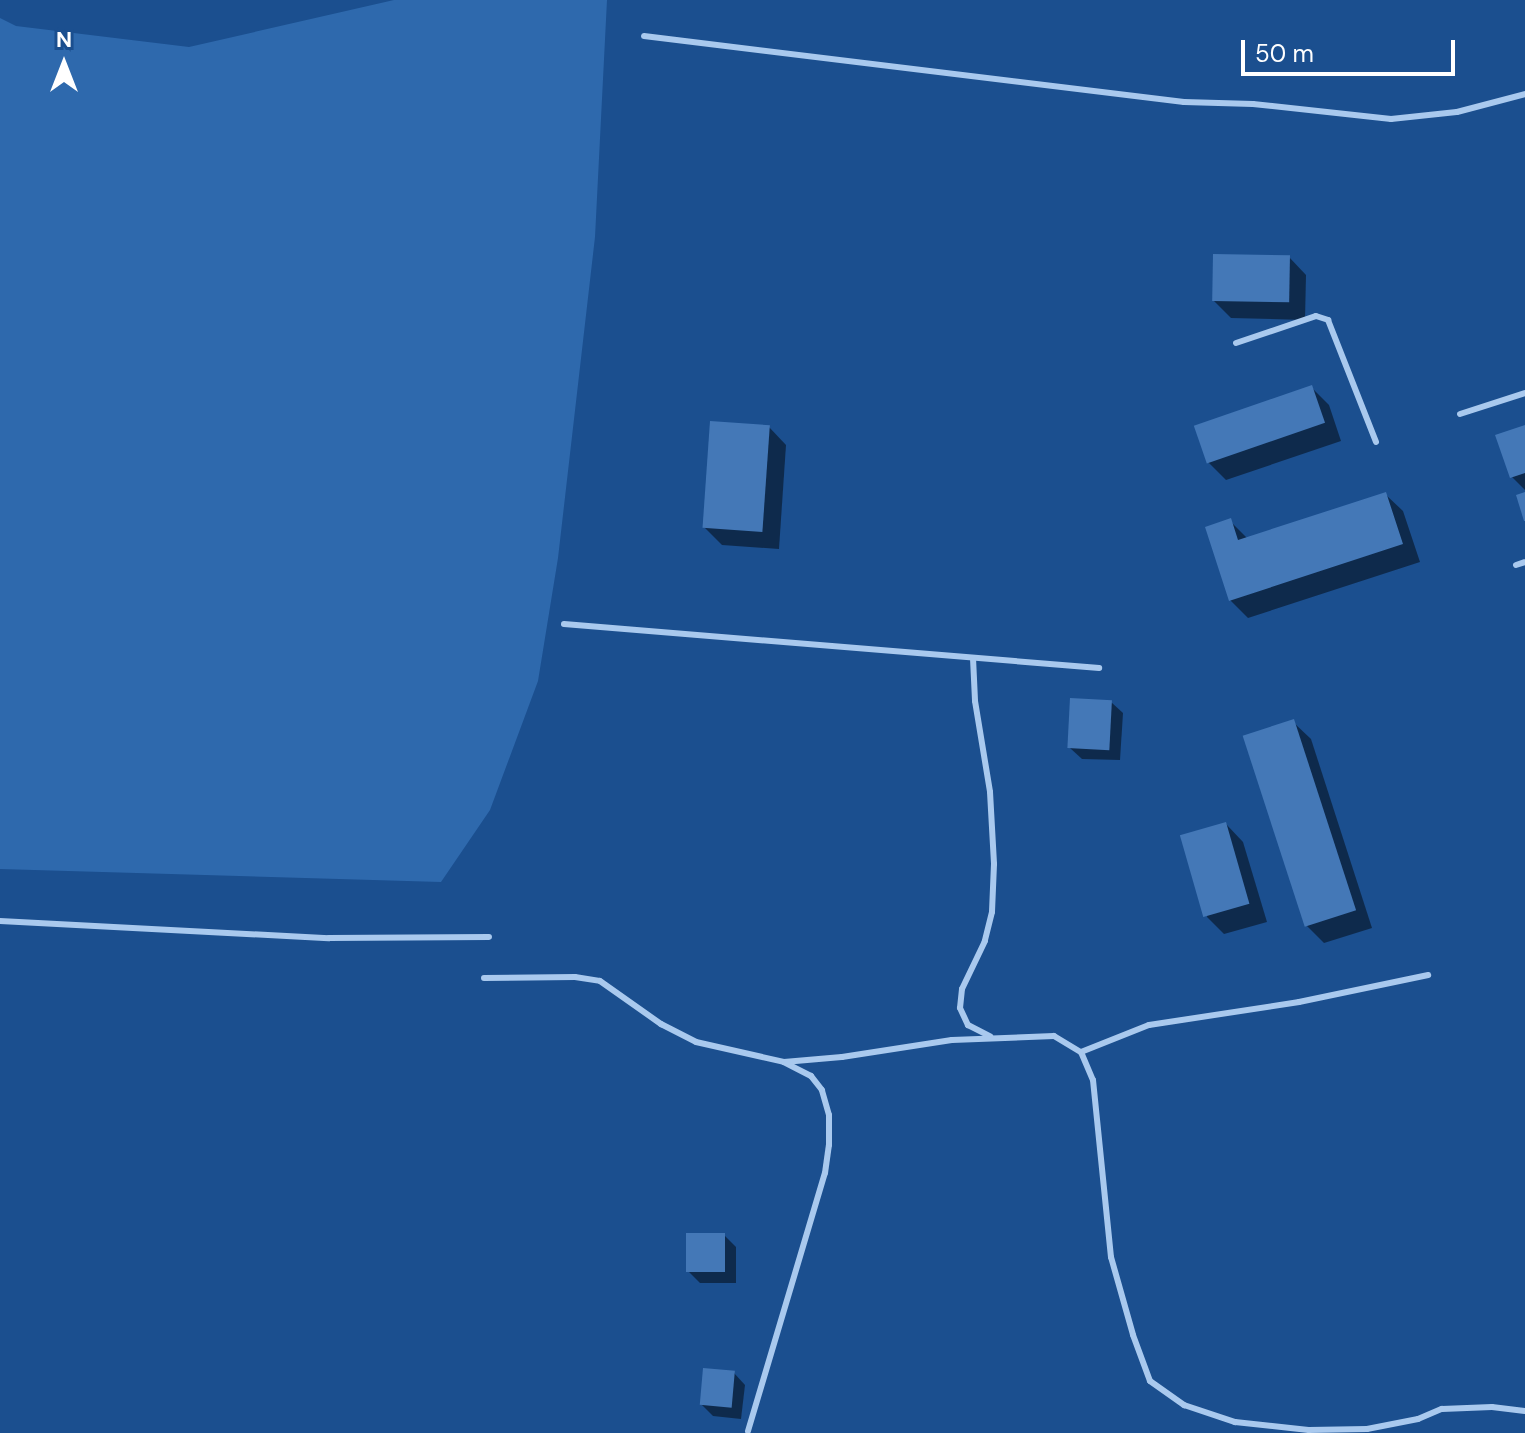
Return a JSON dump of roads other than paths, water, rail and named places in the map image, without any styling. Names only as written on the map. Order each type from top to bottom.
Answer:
[{"type":"lane","points":[[644,36],[1184,102],[1253,104],[1391,119],[1457,112],[1525,94]]},
{"type":"lane","points":[[1236,343],[1316,316],[1328,320],[1376,442]]},
{"type":"lane","points":[[1460,414],[1525,393]]},
{"type":"lane","points":[[1516,565],[1525,562]]},
{"type":"lane","points":[[564,624],[1099,668]]},
{"type":"lane","points":[[973,658],[975,701],[990,792],[993,880],[985,941],[962,989],[960,1008],[968,1025],[994,1038]]},
{"type":"lane","points":[[0,921],[329,938],[489,937]]},
{"type":"lane","points":[[1081,1052],[1109,1038],[1149,1025],[1299,1002],[1428,975]]},
{"type":"lane","points":[[484,978],[563,976],[600,981],[661,1024],[696,1042],[784,1062],[811,1076],[822,1090],[829,1115],[825,1173],[748,1431]]},
{"type":"lane","points":[[784,1062],[994,1038],[1054,1036],[1081,1052],[1093,1080],[1111,1257],[1133,1335],[1150,1381],[1184,1405],[1235,1422],[1309,1430],[1367,1429],[1418,1419],[1442,1409],[1492,1407],[1525,1411]]}]
